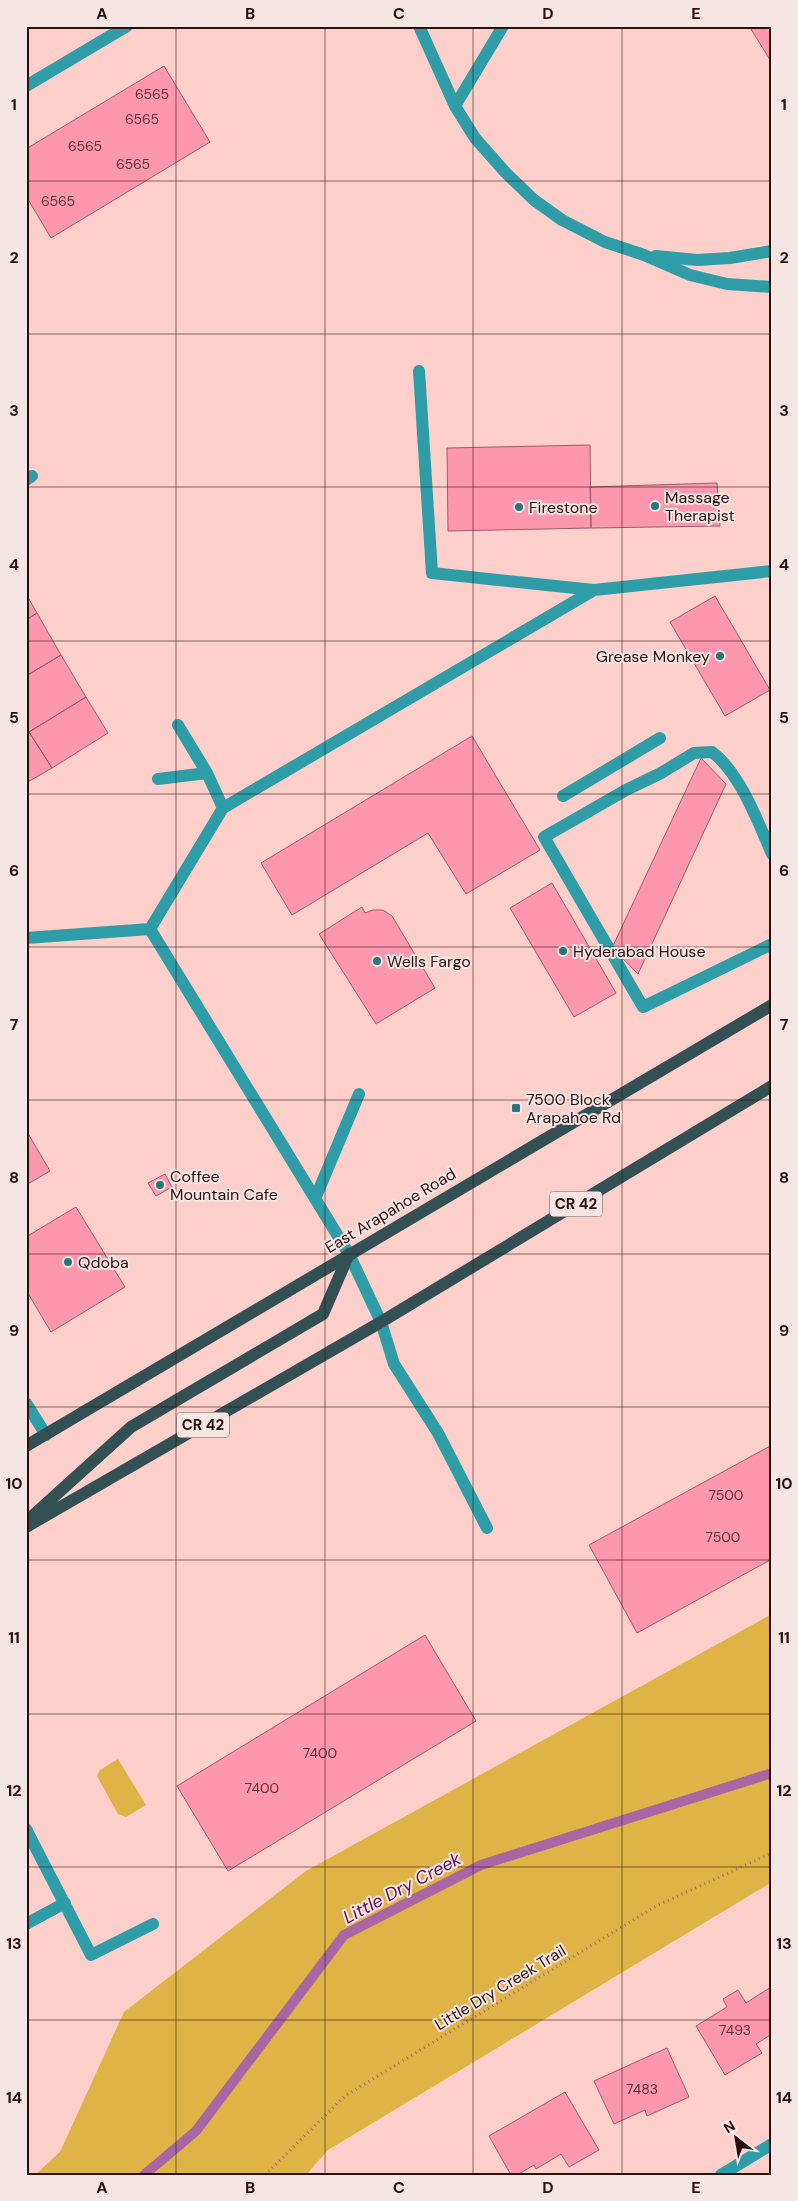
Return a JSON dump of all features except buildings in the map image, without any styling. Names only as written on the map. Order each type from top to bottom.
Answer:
[{"type":"main road","name":"East Arapahoe Road","points":[[26,1446],[772,1005]]},
{"type":"main road","name":"CR 42","points":[[26,1527],[381,1322],[772,1086]]},
{"type":"main road","points":[[26,1522],[131,1427],[323,1314],[348,1254]]},
{"type":"street","points":[[26,86],[126,26]]},
{"type":"street","points":[[419,26],[455,106],[475,138],[505,172],[534,200],[562,220],[605,242],[644,255],[690,275],[727,284],[772,287]]},
{"type":"street","points":[[455,106],[503,26]]},
{"type":"street","points":[[644,255],[697,260],[730,258],[772,251]]},
{"type":"street","points":[[419,371],[432,573],[594,590],[771,573]]},
{"type":"street","points":[[150,929],[223,808],[594,590]]},
{"type":"street","points":[[178,725],[207,773],[223,808]]},
{"type":"street","points":[[563,796],[660,738]]},
{"type":"street","points":[[772,854],[754,814],[724,761],[712,752],[694,753],[544,837],[643,1007],[772,944]]},
{"type":"street","points":[[158,779],[207,773]]},
{"type":"street","points":[[26,938],[150,929]]},
{"type":"street","points":[[150,929],[348,1254],[381,1322],[394,1364],[438,1433],[487,1528]]},
{"type":"street","points":[[315,1199],[359,1094]]},
{"type":"street","points":[[26,1403],[46,1434]]},
{"type":"street","points":[[26,1829],[91,1955],[153,1924]]},
{"type":"street","points":[[26,1924],[65,1903]]},
{"type":"street","points":[[721,2175],[772,2144]]},
{"type":"path","name":"Little Dry Creek Trail","points":[[265,2175],[345,2096],[656,1906],[772,1853]]},
{"type":"shaded area","points":[[772,1614],[772,1882],[328,2150],[306,2175],[35,2175],[60,2152],[124,2012],[306,1871]]},
{"type":"shaded area","points":[[118,1759],[146,1805],[126,1817],[118,1814],[97,1776],[100,1770]]},
{"type":"waterway","name":"Little Dry Creek","points":[[144,2175],[196,2131],[344,1935],[481,1865],[772,1773]]},
{"type":"place","name":"Massage Therapist","points":[[655,506]]},
{"type":"place","name":"Firestone","points":[[519,507]]},
{"type":"place","name":"Grease Monkey","points":[[720,656]]},
{"type":"place","name":"Hyderabad House","points":[[563,951]]},
{"type":"place","name":"Wells Fargo","points":[[377,961]]},
{"type":"place","name":"7500 Block Arapahoe Rd","points":[[516,1108]]},
{"type":"place","name":"Coffee Mountain Cafe","points":[[160,1185]]},
{"type":"place","name":"Qdoba","points":[[68,1262]]}]
